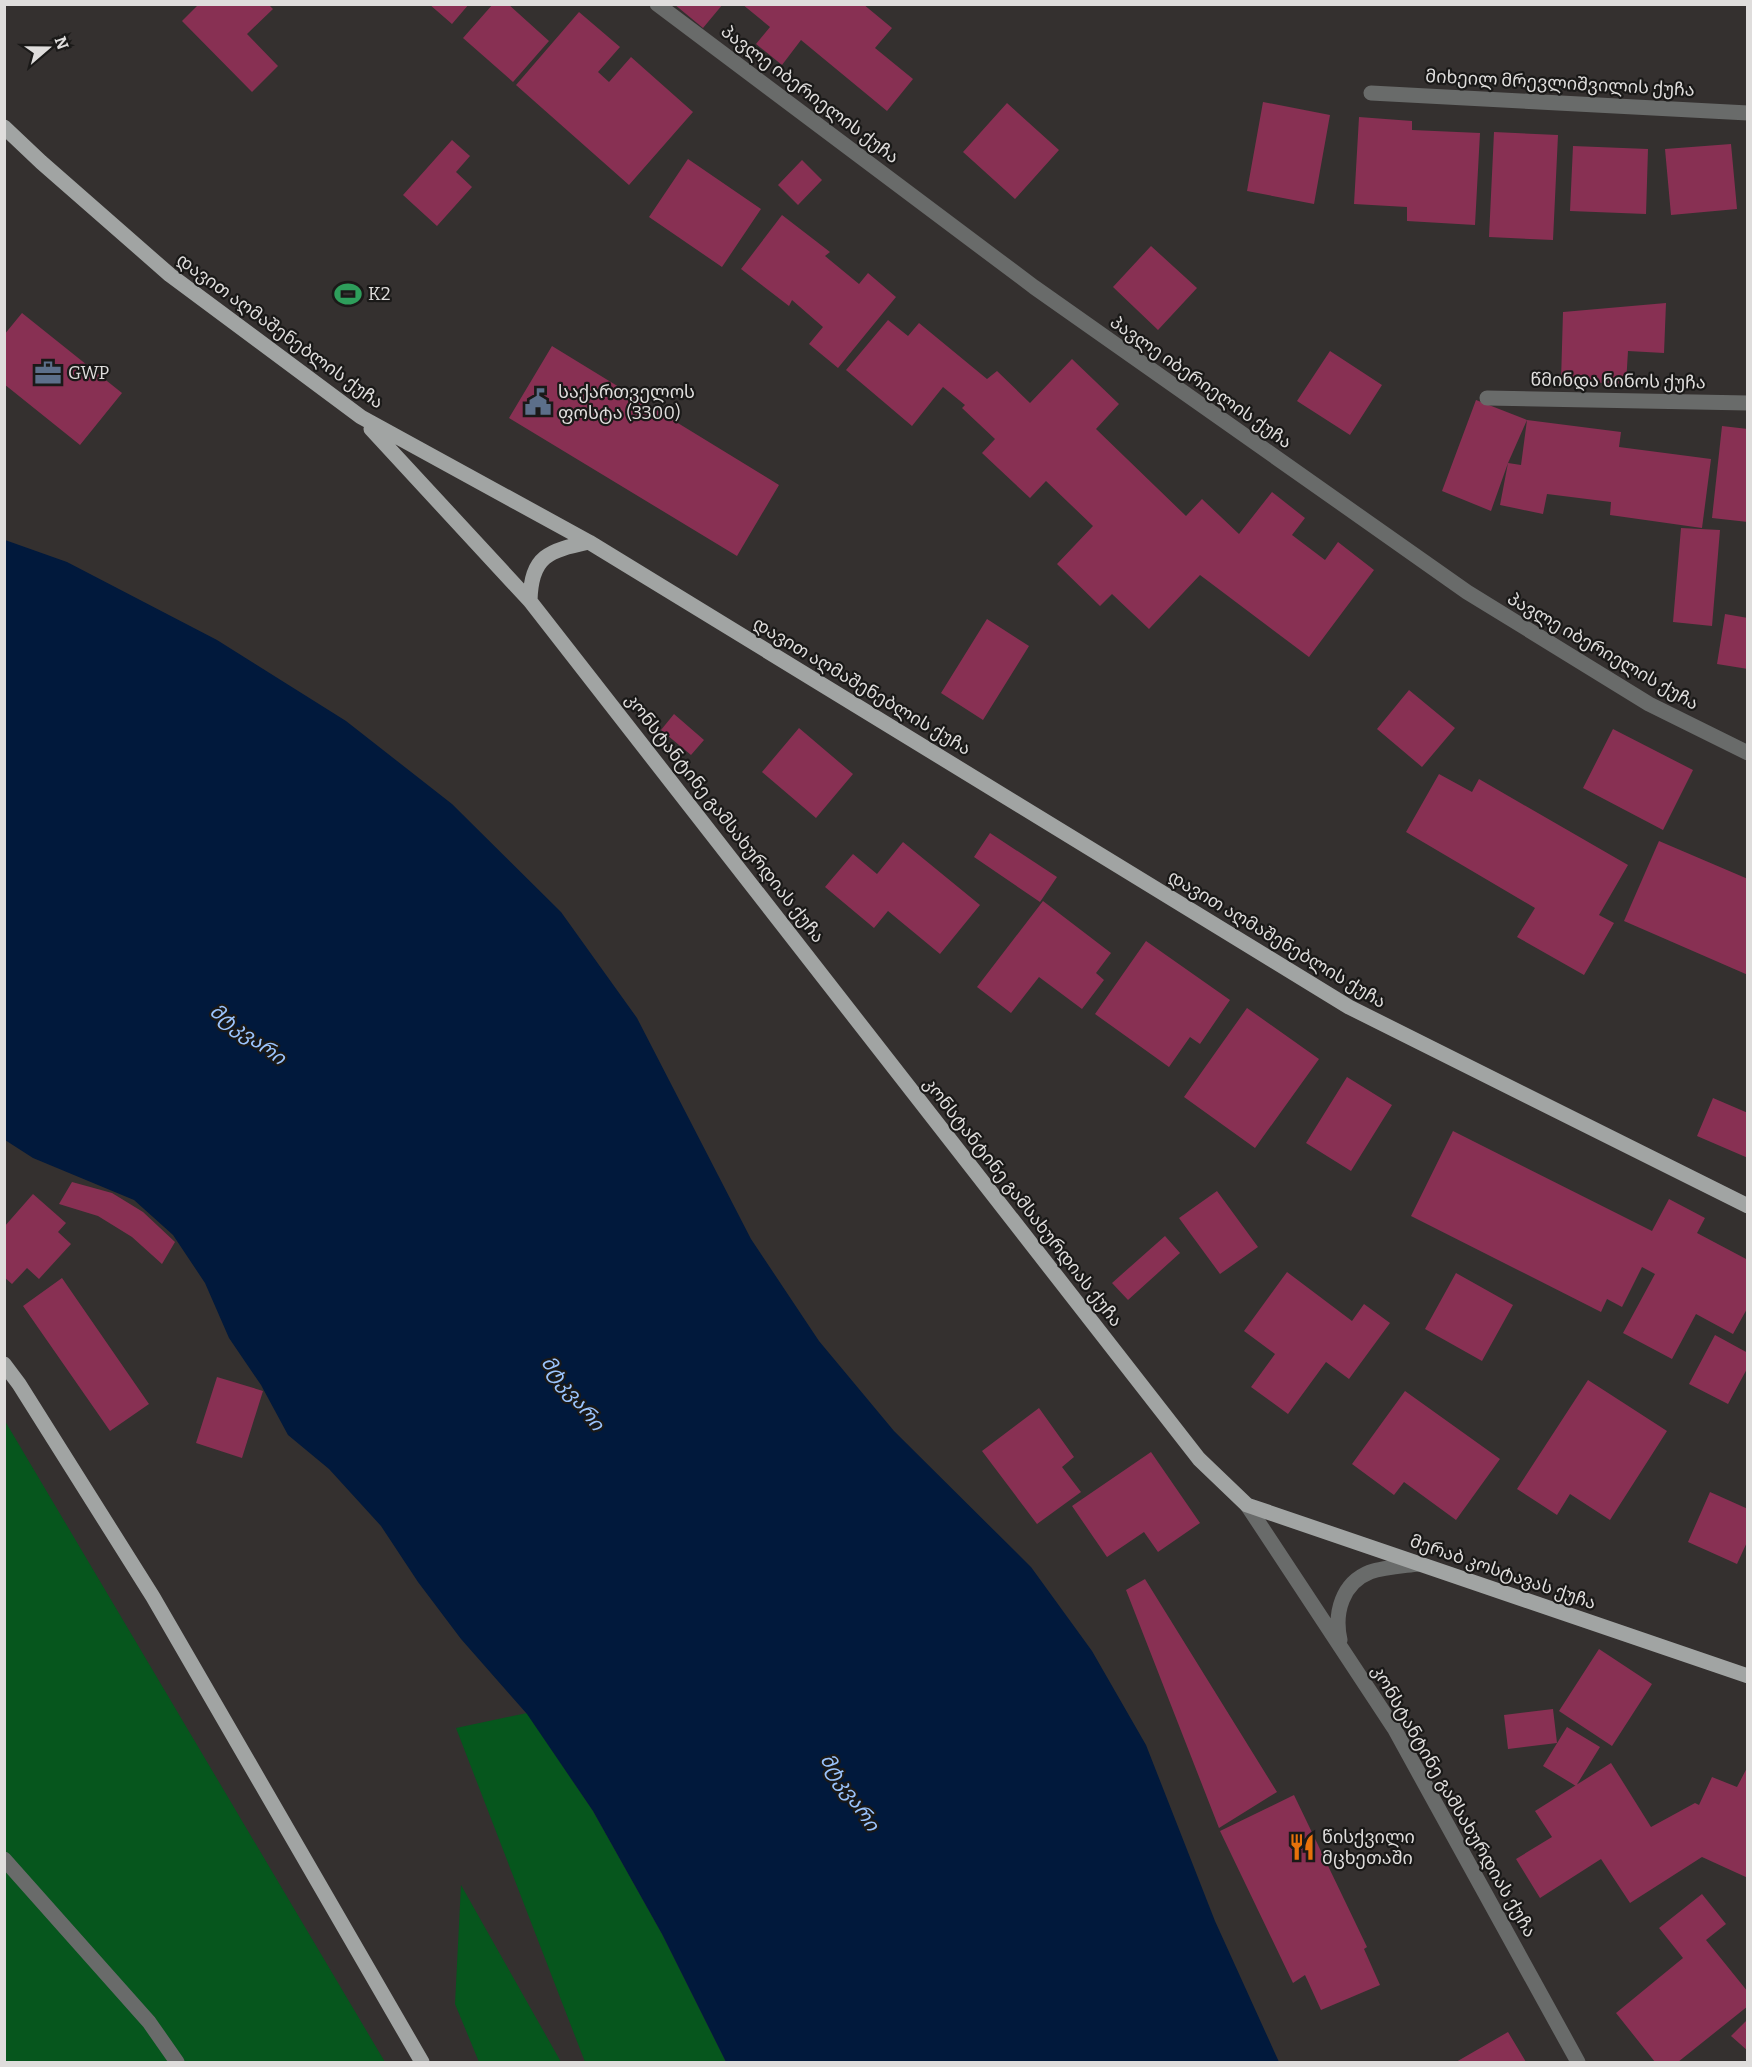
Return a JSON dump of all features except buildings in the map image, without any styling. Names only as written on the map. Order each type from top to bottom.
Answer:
[{"type":"main road","name":"დავით აღმაშენებლის ქუჩა","points":[[4,127],[170,275],[361,417],[589,542],[1349,1007],[1748,1206]]},
{"type":"main road","name":"კონსტანტინე გამსახურდიას ქუჩა","points":[[361,417],[530,601],[1199,1459],[1247,1505]]},
{"type":"main road","points":[[530,601],[531,579],[541,560],[560,549],[589,542]]},
{"type":"main road","points":[[4,1364],[19,1383],[153,1597],[422,2062]]},
{"type":"main road","name":"მერაბ კოსტავას ქუჩა","points":[[1247,1505],[1748,1676]]},
{"type":"street","name":"პავლე იბერიელის ქუჩა","points":[[657,4],[1034,288],[1467,592],[1649,704],[1748,753]]},
{"type":"street","name":"მიხეილ მრევლიშვილის ქუჩა","points":[[1371,93],[1748,113]]},
{"type":"street","name":"წმინდა ნინოს ქუჩა","points":[[1487,398],[1748,403]]},
{"type":"street","name":"კონსტანტინე გამსახურდიას ქუჩა","points":[[1247,1505],[1394,1728],[1578,2062]]},
{"type":"street","points":[[1341,1646],[1336,1624],[1340,1603],[1352,1585],[1370,1572],[1418,1564]]},
{"type":"street","points":[[4,1859],[149,2022],[177,2062]]},
{"type":"green space","points":[[5,1421],[385,2062],[5,2062]]},
{"type":"green space","points":[[527,1713],[593,1811],[662,1934],[726,2062],[585,2062],[456,1728]]},
{"type":"green space","points":[[461,1885],[561,2062],[479,2062],[455,2004]]},
{"type":"water","name":"მტკვარი","points":[[5,540],[67,562],[217,640],[346,721],[452,804],[561,912],[637,1018],[751,1239],[819,1341],[894,1431],[1031,1567],[1092,1651],[1146,1745],[1215,1921],[1279,2062],[726,2062],[662,1934],[593,1811],[527,1714],[461,1639],[418,1582],[381,1526],[329,1469],[288,1435],[261,1385],[229,1338],[205,1283],[173,1235],[134,1200],[33,1158],[5,1140]]},
{"type":"place","name":"K2","points":[[348,294]]},
{"type":"place","name":"GWP","points":[[48,373]]},
{"type":"place","name":"საქართველოს ფოსტა (3300)","points":[[538,402]]},
{"type":"place","name":"წისქვილი მცხეთაში","points":[[1302,1847]]}]
